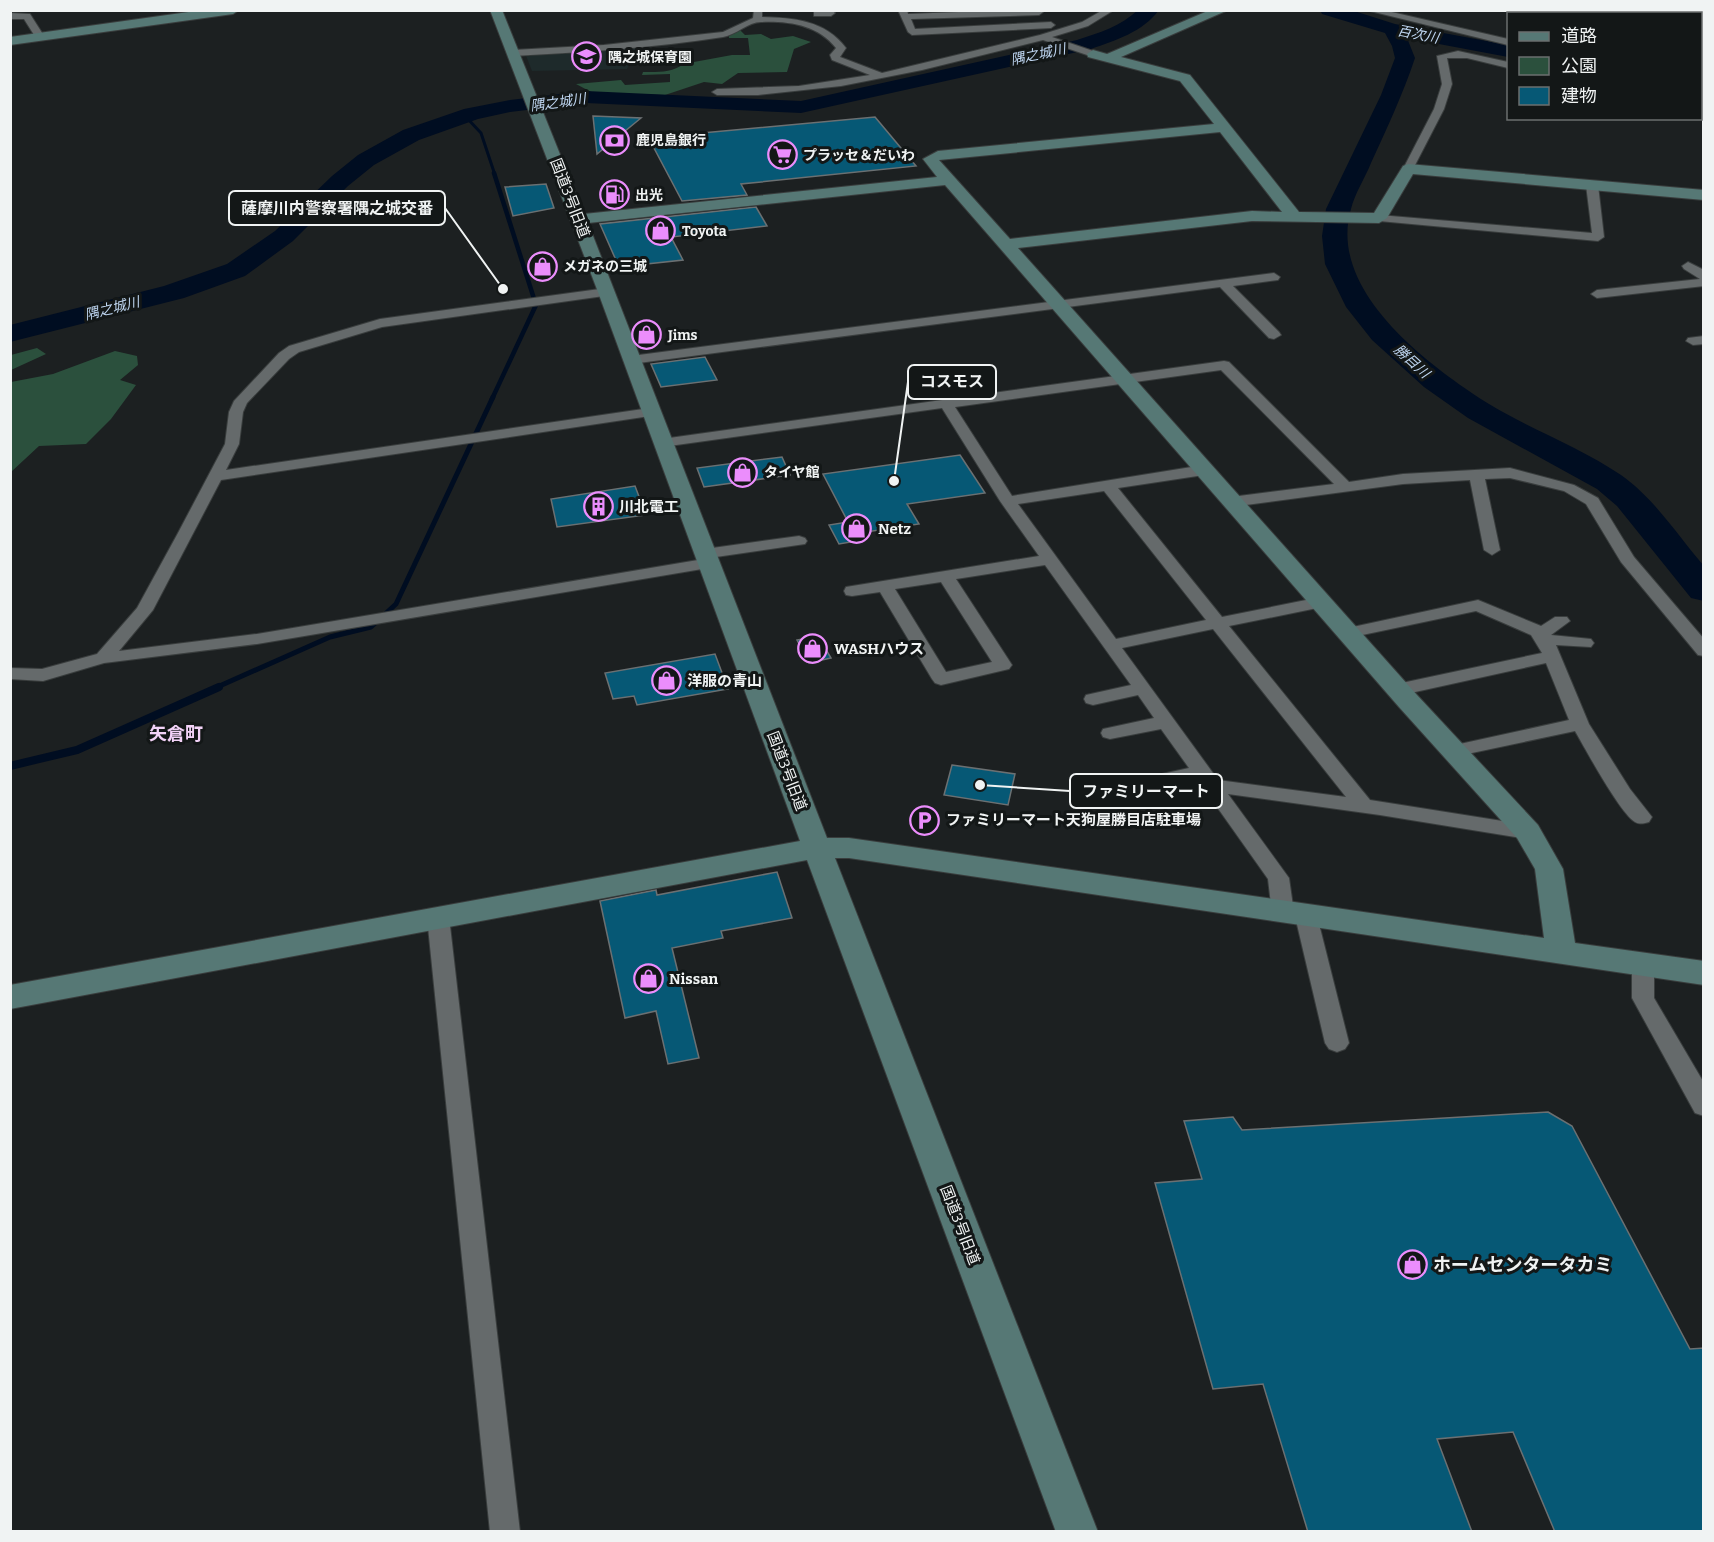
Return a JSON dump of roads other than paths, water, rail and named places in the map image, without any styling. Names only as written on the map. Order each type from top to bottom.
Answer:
[{"type":"street","points":[[10,40],[233,10]]},
{"type":"street","name":"国道3号旧道","points":[[496,10],[607,292],[662,443],[1077,1532]]},
{"type":"street","points":[[717,92],[783,92],[948,61],[1045,38],[1084,24],[1110,10]]},
{"type":"street","points":[[1108,58],[1222,10]]},
{"type":"street","points":[[1370,10],[1507,42]]},
{"type":"street","points":[[808,24],[819,12],[831,14]]},
{"type":"street","points":[[1039,12],[903,14],[912,32],[1051,25]]},
{"type":"street","points":[[513,53],[604,48],[724,34],[757,15],[817,27],[838,42],[841,48],[835,58],[878,75]]},
{"type":"street","points":[[10,16],[27,16],[39,36]]},
{"type":"street","points":[[1045,38],[1093,54],[1185,78],[1296,215]]},
{"type":"street","points":[[1374,218],[1408,169],[1439,109],[1447,84],[1442,56],[1465,55],[1507,64]]},
{"type":"street","points":[[1223,127],[930,159],[1397,690],[1528,832],[1549,869],[1562,954]]},
{"type":"street","points":[[1408,169],[1704,195]]},
{"type":"street","points":[[578,219],[948,180]]},
{"type":"street","points":[[1005,245],[1252,216],[1296,215],[1374,218],[1598,237],[1592,185]]},
{"type":"street","points":[[1704,265],[1688,266],[1704,276]]},
{"type":"street","points":[[631,360],[1274,277]]},
{"type":"street","points":[[1597,294],[1704,282]]},
{"type":"street","points":[[1223,283],[1274,335]]},
{"type":"street","points":[[103,658],[144,610],[216,476],[232,444],[236,412],[241,401],[294,349],[380,323],[607,292]]},
{"type":"street","points":[[662,443],[1224,365],[1346,487]]},
{"type":"street","points":[[947,405],[1008,501],[1164,722],[1278,878],[1294,914],[1337,1043]]},
{"type":"street","points":[[216,476],[651,412]]},
{"type":"street","points":[[1008,501],[1204,470]]},
{"type":"street","points":[[1231,502],[1403,479],[1510,473],[1569,488],[1592,501],[1627,559],[1704,651]]},
{"type":"street","points":[[1477,475],[1492,550]]},
{"type":"street","points":[[1108,486],[1363,805]]},
{"type":"street","points":[[10,673],[43,675],[103,658],[257,639],[799,541]]},
{"type":"street","points":[[852,591],[1049,559]]},
{"type":"street","points":[[885,586],[941,679],[1003,666],[946,576]]},
{"type":"street","points":[[1110,645],[1320,602]]},
{"type":"street","points":[[1348,633],[1493,603],[1538,631],[1580,724],[1623,794],[1642,818]]},
{"type":"street","points":[[1545,643],[1561,621]]},
{"type":"street","points":[[1397,690],[1545,643],[1585,643]]},
{"type":"street","points":[[1093,699],[1142,689]]},
{"type":"street","points":[[1110,733],[1164,722]]},
{"type":"street","points":[[1453,751],[1580,724]]},
{"type":"street","points":[[1106,793],[1205,778],[1528,832]]},
{"type":"street","points":[[10,997],[817,848],[849,848],[1643,966],[1704,973]]},
{"type":"street","points":[[438,917],[505,1532]]},
{"type":"street","points":[[1643,966],[1643,998],[1704,1106]]},
{"type":"waterway","name":"隅之城川","points":[[10,334],[174,292],[236,270],[284,236],[340,181],[366,160],[411,135],[472,114],[510,106],[586,97],[801,107],[1084,45],[1112,35],[1135,23],[1150,10]]},
{"type":"waterway","name":"百次川","points":[[1329,10],[1392,29]]},
{"type":"waterway","name":"百次川","points":[[1392,29],[1507,51]]},
{"type":"waterway","name":"勝目川","points":[[1392,29],[1402,46],[1405,58],[1392,95],[1338,209],[1335,236],[1338,264],[1360,307],[1382,334],[1435,381],[1479,411],[1609,482],[1629,499],[1704,590]]},
{"type":"waterway","points":[[466,117],[481,133],[495,175]]},
{"type":"waterway","points":[[492,399],[536,305],[494,173]]},
{"type":"waterway","points":[[215,688],[330,637],[371,627],[396,604],[493,397]]},
{"type":"waterway","points":[[10,766],[77,750],[219,687]]},
{"type":"place","name":"隅之城保育園","points":[[587,57]]},
{"type":"place","name":"鹿児島銀行","points":[[615,140]]},
{"type":"place","name":"プラッセ＆だいわ","points":[[782,155]]},
{"type":"place","name":"出光","points":[[614,195]]},
{"type":"place","name":"Toyota","points":[[661,231]]},
{"type":"place","name":"メガネの三城","points":[[542,266]]},
{"type":"place","name":"薩摩川内警察署隅之城交番","points":[[503,289]]},
{"type":"place","name":"Jims","points":[[647,335]]},
{"type":"place","name":"タイヤ館","points":[[743,472]]},
{"type":"place","name":"コスモス","points":[[894,481]]},
{"type":"place","name":"川北電工","points":[[598,507]]},
{"type":"place","name":"Netz","points":[[857,529]]},
{"type":"place","name":"WASHハウス","points":[[813,649]]},
{"type":"place","name":"洋服の青山","points":[[666,681]]},
{"type":"place","name":"ファミリーマート","points":[[980,785]]},
{"type":"place","name":"ファミリーマート天狗屋勝目店駐車場","points":[[925,820]]},
{"type":"place","name":"Nissan","points":[[648,979]]},
{"type":"place","name":"ホームセンタータカミ","points":[[1412,1265]]},
{"type":"district","name":"矢倉町","points":[[176,734]]}]
